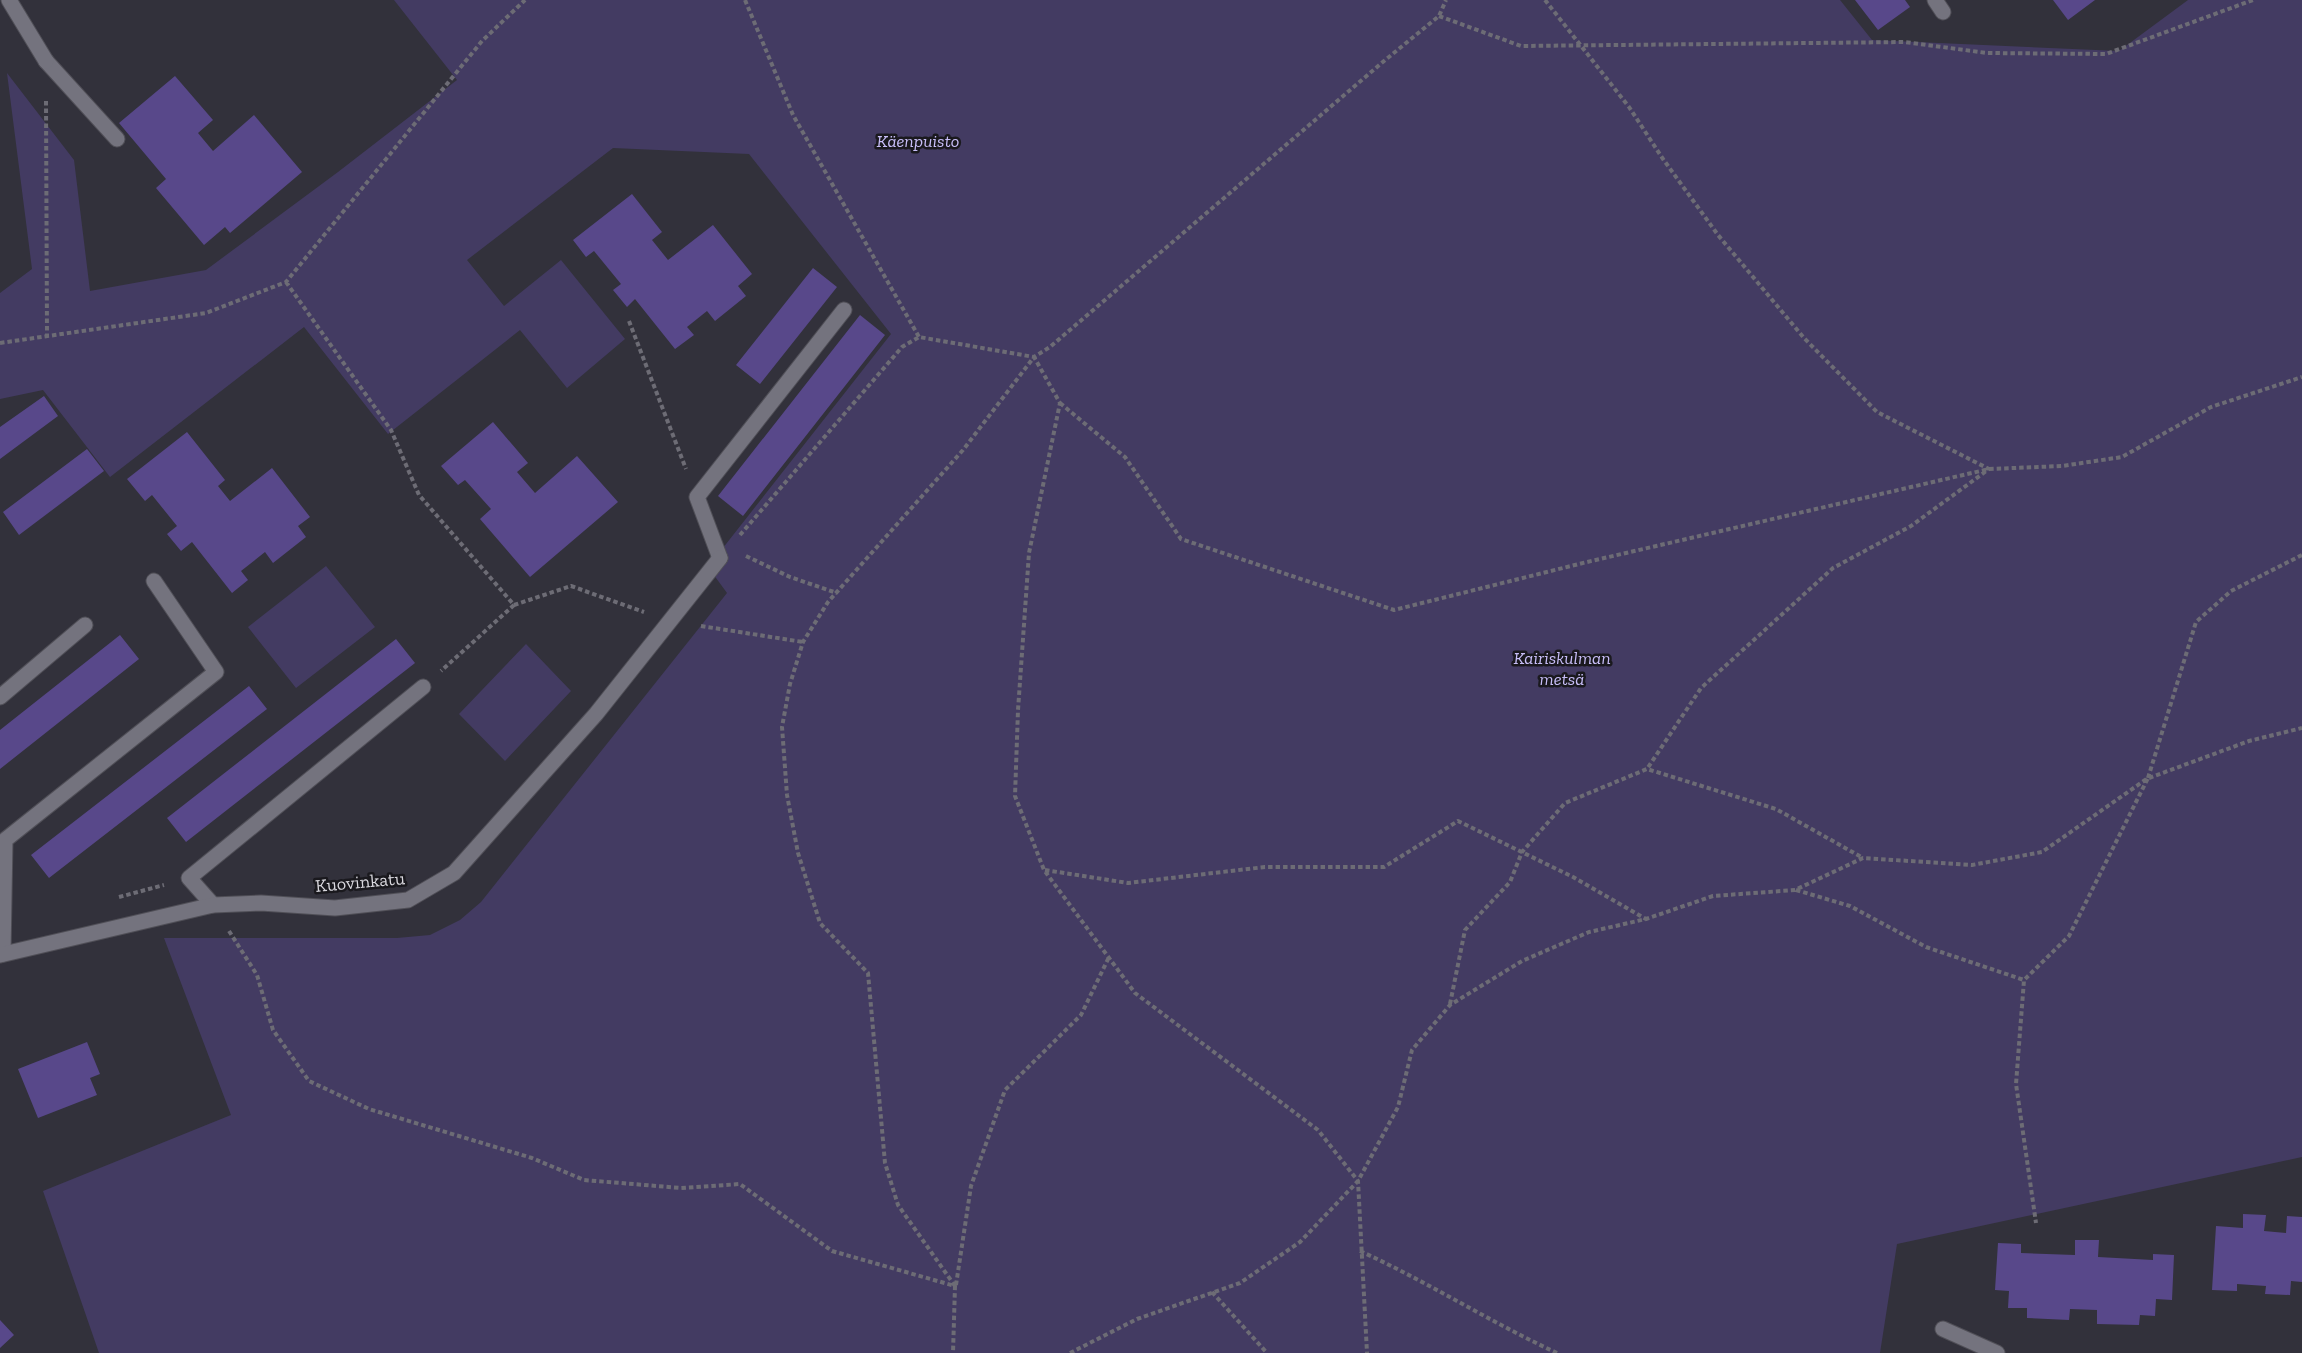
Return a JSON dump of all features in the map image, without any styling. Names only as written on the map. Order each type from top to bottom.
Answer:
[{"type":"street","points":[[9,0],[46,61],[117,139]]},
{"type":"street","points":[[724,553],[697,497],[844,310]]},
{"type":"street","name":"Kuovinkatu","points":[[1,954],[213,905],[261,903],[335,908],[408,900],[454,873],[596,714],[724,553]]},
{"type":"street","points":[[1,954],[5,840],[216,672],[154,581]]},
{"type":"street","points":[[0,697],[86,625]]},
{"type":"street","points":[[213,905],[189,878],[423,687]]},
{"type":"street","points":[[1942,1329],[1997,1353]]},
{"type":"path","points":[[0,343],[206,313],[286,282],[482,41],[525,0]]},
{"type":"path","points":[[745,0],[793,115],[919,337]]},
{"type":"path","points":[[956,1286],[898,1205],[885,1163],[868,973],[820,923],[798,853],[787,795],[782,727],[790,684],[803,642],[837,592],[963,450],[1034,357],[1050,347],[1375,68],[1439,16],[1446,0]]},
{"type":"path","points":[[1545,0],[1629,107],[1718,235],[1804,338],[1877,412],[1989,469]]},
{"type":"path","points":[[1439,16],[1521,45],[1905,42],[1987,53],[2106,54],[2253,0]]},
{"type":"path","points":[[46,61],[47,336]]},
{"type":"path","points":[[286,282],[391,430],[419,495],[514,605]]},
{"type":"path","points":[[629,321],[697,497]]},
{"type":"path","points":[[837,592],[724,553],[902,347],[919,337],[1034,357]]},
{"type":"path","points":[[1034,357],[1060,403],[1125,457],[1181,539],[1394,610],[1587,562],[1989,469],[2062,466],[2122,457],[2211,407],[2302,377]]},
{"type":"path","points":[[1060,403],[1029,553],[1018,710],[1015,796],[1044,870],[1135,993],[1318,1130],[1358,1181],[1367,1353]]},
{"type":"path","points":[[1450,1005],[1465,930],[1510,882],[1522,852],[1565,803],[1647,769],[1701,688],[1833,568],[1911,526],[1989,469]]},
{"type":"path","points":[[2036,1223],[2016,1084],[2024,980],[2069,936],[2148,778],[2196,622],[2231,591],[2302,555]]},
{"type":"path","points":[[423,687],[514,605],[571,586],[670,621],[803,642]]},
{"type":"path","points":[[1647,769],[1776,809],[1863,858],[1972,865],[2042,852],[2148,778],[2249,741],[2302,728]]},
{"type":"path","points":[[1044,870],[1128,883],[1265,867],[1384,867],[1458,821],[1573,877],[1646,919]]},
{"type":"path","points":[[1795,890],[1863,858]]},
{"type":"path","points":[[112,899],[189,878]]},
{"type":"path","points":[[1070,1353],[1137,1319],[1240,1283],[1300,1242],[1358,1181],[1398,1107],[1412,1050],[1450,1005],[1522,961],[1589,932],[1646,919],[1713,896],[1795,890],[1850,906],[1926,947],[2024,980]]},
{"type":"path","points":[[213,905],[257,975],[273,1030],[309,1081],[369,1109],[532,1158],[584,1180],[681,1188],[740,1184],[832,1251],[956,1286]]},
{"type":"path","points":[[953,1353],[956,1286],[971,1186],[1005,1090],[1081,1015],[1109,957]]},
{"type":"path","points":[[1360,1251],[1402,1270],[1515,1334],[1557,1353]]},
{"type":"path","points":[[1212,1292],[1267,1353]]},
{"type":"green space","name":"Kairiskulman metsä","points":[[394,0],[1840,0],[1872,40],[2119,51],[2188,0],[2302,0],[2302,1157],[1897,1244],[1880,1353],[99,1353],[43,1191],[231,1115],[164,938],[397,938],[430,935],[460,920],[481,902],[727,593],[708,567],[891,334],[749,154],[613,148],[467,260],[504,306],[561,260],[625,339],[567,388],[520,330],[388,434],[304,327],[110,477],[43,390],[0,399],[0,293],[32,269],[7,73],[74,160],[90,291],[206,270],[457,80]]},
{"type":"green space","points":[[326,566],[375,627],[296,688],[248,627]]},
{"type":"green space","points":[[526,644],[571,691],[505,761],[459,714]]},
{"type":"building","points":[[1855,0],[1905,0],[1910,7],[1878,30]]},
{"type":"building","points":[[2053,0],[2095,0],[2068,20]]},
{"type":"building","points":[[175,76],[213,120],[198,133],[213,151],[254,115],[302,172],[230,233],[225,227],[204,245],[156,188],[166,179],[119,123]]},
{"type":"building","points":[[632,194],[662,232],[652,240],[668,260],[713,225],[752,274],[738,286],[746,296],[715,321],[707,311],[687,327],[694,335],[675,349],[635,299],[627,307],[613,290],[621,284],[594,251],[586,257],[573,240]]},
{"type":"building","points":[[813,268],[837,287],[760,384],[736,365]]},
{"type":"building","points":[[860,315],[885,335],[743,516],[718,496]]},
{"type":"building","points":[[44,396],[58,416],[0,459],[0,427]]},
{"type":"building","points":[[493,422],[528,463],[517,472],[535,493],[577,456],[618,502],[530,577],[480,519],[491,509],[465,480],[458,485],[441,466]]},
{"type":"building","points":[[187,432],[225,480],[218,486],[230,501],[272,468],[310,517],[298,526],[306,537],[273,563],[265,552],[241,571],[248,580],[232,593],[192,542],[181,551],[167,534],[177,526],[152,495],[145,501],[127,479]]},
{"type":"building","points":[[87,449],[104,471],[19,535],[3,512]]},
{"type":"building","points":[[120,635],[139,659],[0,769],[0,730]]},
{"type":"building","points":[[396,639],[415,663],[186,842],[167,818]]},
{"type":"building","points":[[249,686],[267,709],[49,878],[31,855]]},
{"type":"building","points":[[87,1042],[100,1074],[90,1078],[97,1095],[38,1118],[18,1069]]},
{"type":"building","points":[[2243,1214],[2266,1215],[2264,1231],[2286,1233],[2287,1216],[2302,1217],[2302,1282],[2291,1281],[2290,1295],[2265,1294],[2266,1286],[2237,1284],[2237,1291],[2212,1290],[2216,1226],[2243,1228]]},
{"type":"building","points":[[2075,1240],[2099,1240],[2098,1257],[2153,1260],[2153,1254],[2174,1255],[2172,1300],[2156,1299],[2155,1316],[2140,1315],[2139,1325],[2097,1324],[2097,1310],[2070,1309],[2069,1320],[2027,1318],[2027,1308],[2008,1308],[2009,1291],[1995,1290],[1998,1243],[2021,1244],[2021,1253],[2075,1255]]},
{"type":"building","points":[[0,1320],[14,1335],[0,1348]]},
{"type":"park label","name":"Käenpuisto","points":[[918,141]]}]
